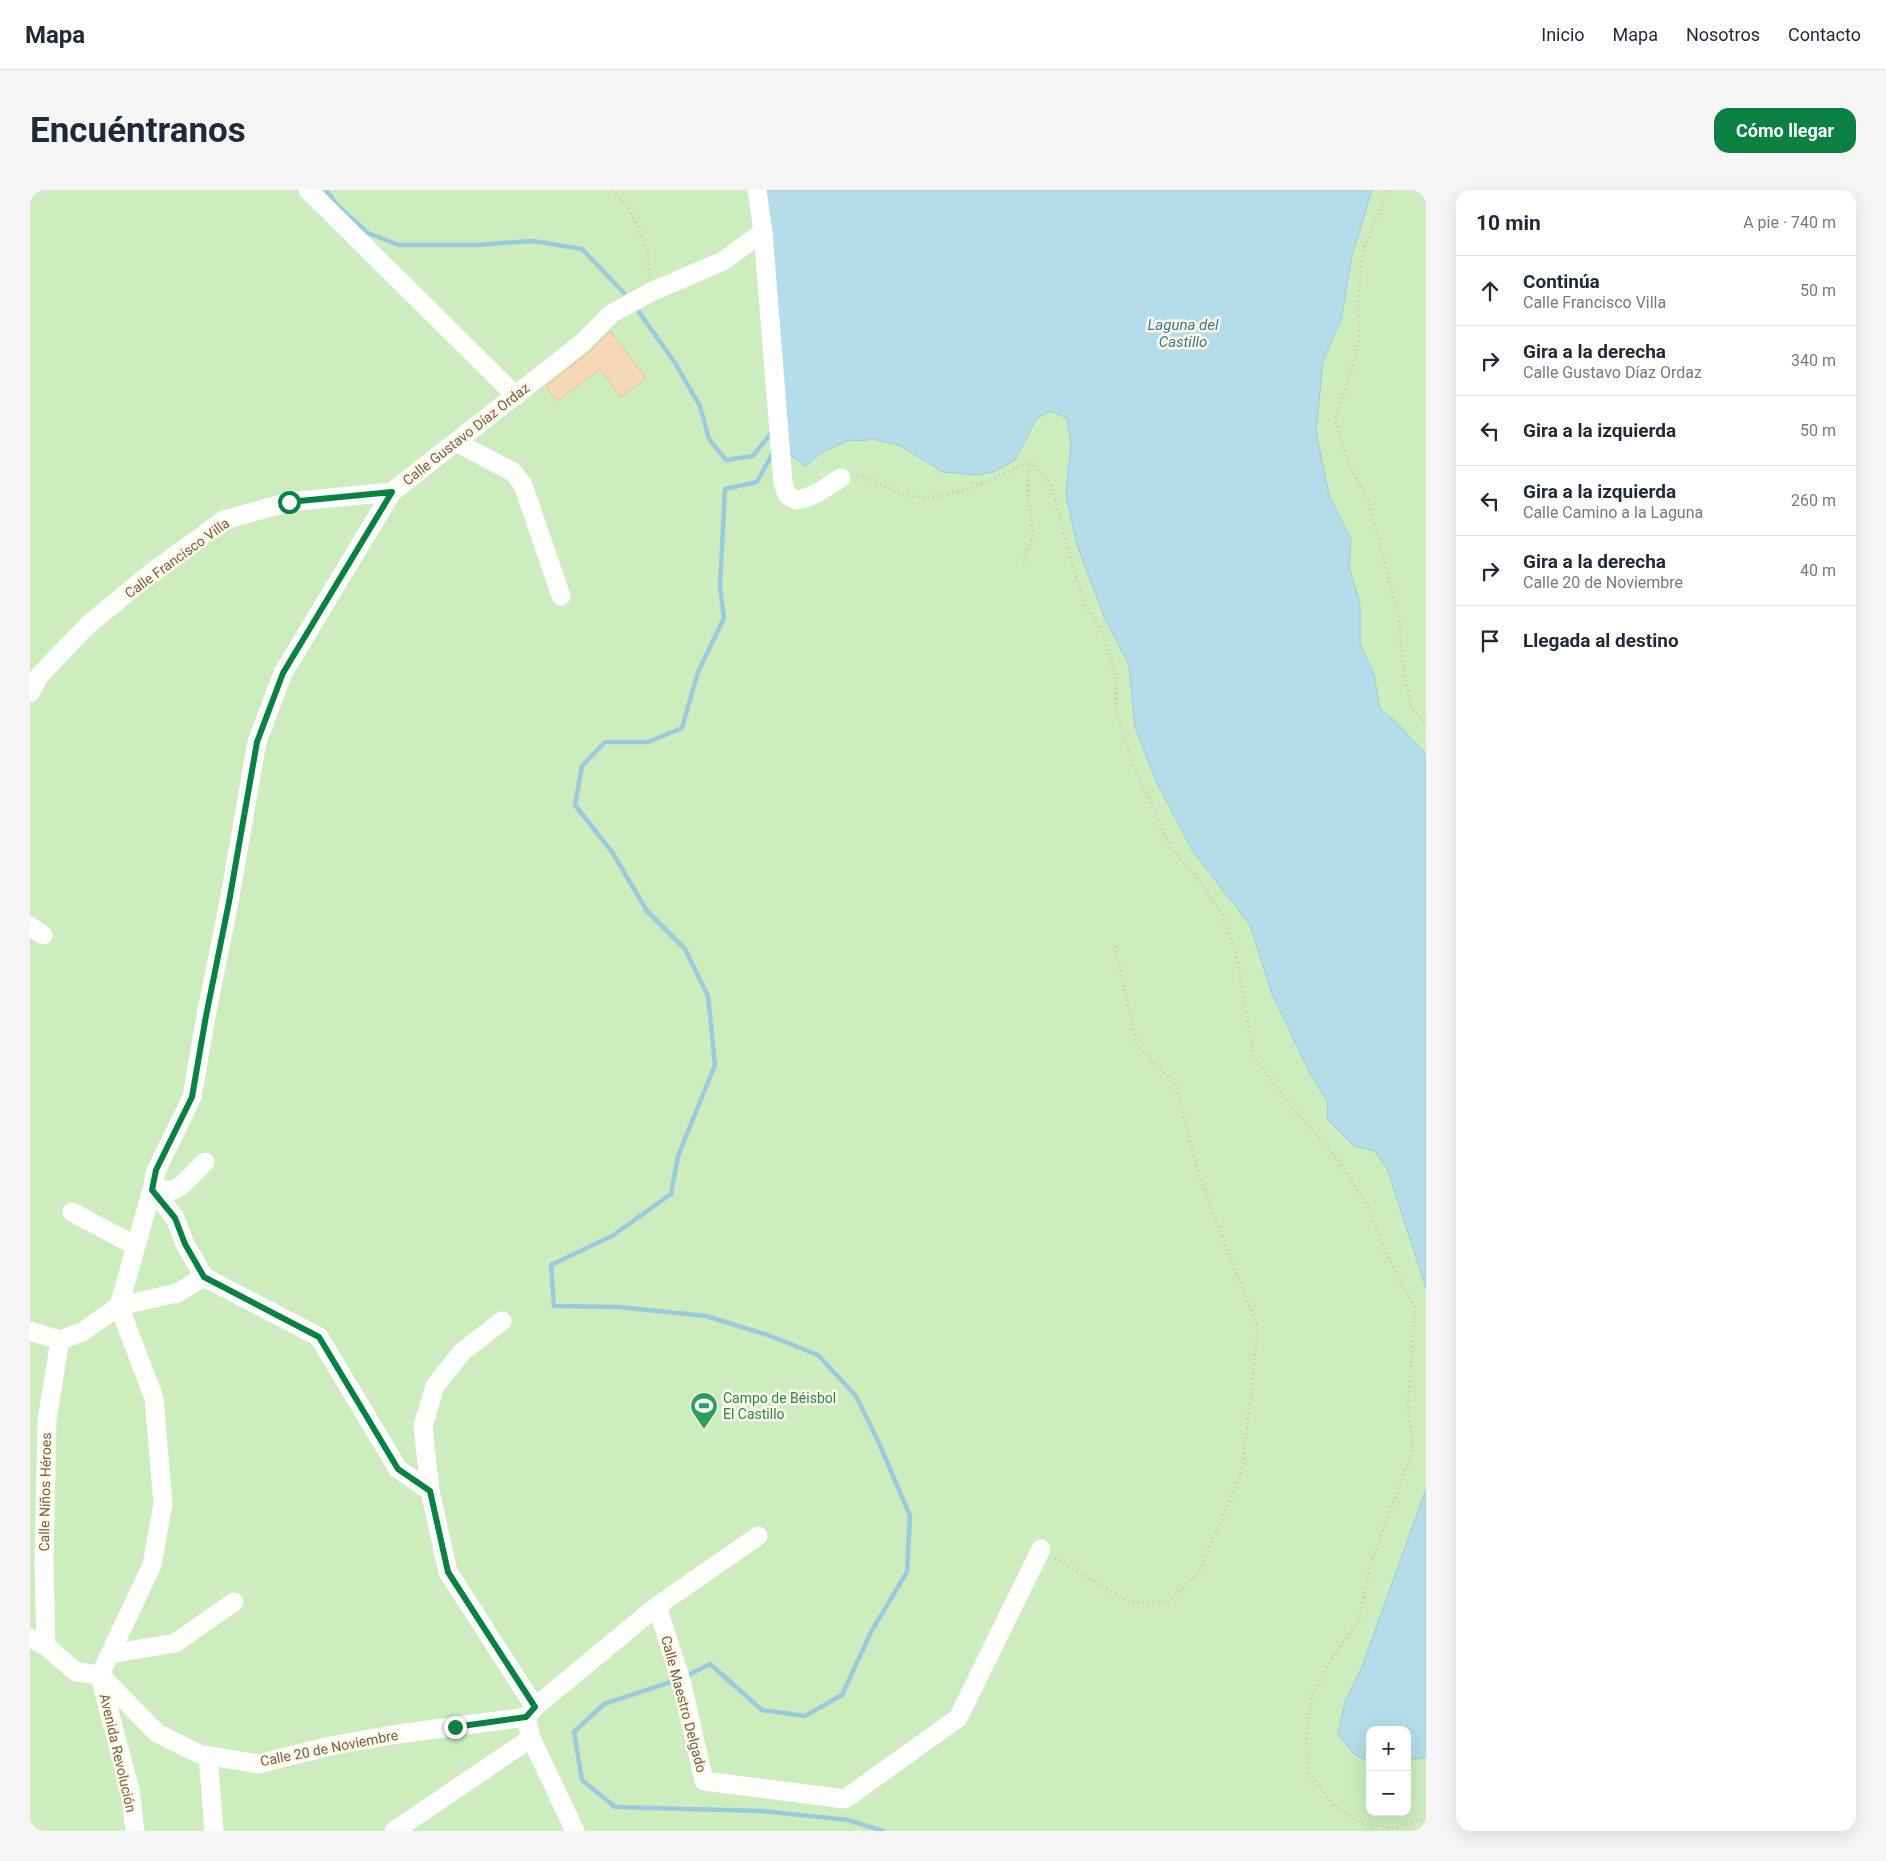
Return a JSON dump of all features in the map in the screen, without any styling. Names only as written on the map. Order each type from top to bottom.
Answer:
[{"type":"street","points":[[308,190],[516,396]]},
{"type":"street","points":[[757,190],[763,232],[779,412],[783,483],[787,494],[796,500],[812,496],[841,478]]},
{"type":"street","name":"Calle Gustavo Díaz Ordaz","points":[[119,1306],[156,1170],[192,1097],[257,742],[283,673],[392,492],[582,343],[611,314],[651,292],[723,261],[763,232]]},
{"type":"street","points":[[456,442],[514,472],[523,485],[561,596]]},
{"type":"street","name":"Calle Francisco Villa","points":[[30,693],[39,676],[88,625],[151,573],[224,520],[289,502],[392,492]]},
{"type":"street","points":[[152,1190],[174,1190],[183,1184],[205,1162]]},
{"type":"street","points":[[152,1190],[175,1218],[185,1244],[204,1277],[319,1337],[398,1469],[430,1491]]},
{"type":"street","points":[[72,1212],[136,1246]]},
{"type":"street","points":[[30,1331],[60,1340],[82,1332],[119,1306],[177,1293],[204,1277]]},
{"type":"street","points":[[38,1642],[76,1672],[100,1676],[152,1565],[163,1504],[154,1398],[119,1306]]},
{"type":"street","points":[[502,1322],[462,1352],[435,1386],[423,1426],[430,1491],[448,1572],[531,1712],[531,1738],[575,1831]]},
{"type":"street","name":"Calle Niños Héroes","points":[[38,1642],[44,1561],[47,1420],[60,1340]]},
{"type":"street","points":[[531,1712],[657,1606],[758,1536]]},
{"type":"street","name":"Calle Maestro Delgado","points":[[657,1606],[682,1684],[704,1781],[845,1799],[958,1718],[1041,1549]]},
{"type":"street","points":[[110,1654],[175,1643],[234,1602]]},
{"type":"street","name":"Calle 20 de Noviembre","points":[[100,1676],[157,1733],[199,1754],[258,1764],[330,1746],[531,1712]]},
{"type":"street","name":"Avenida Revolución","points":[[100,1676],[130,1790],[135,1831]]},
{"type":"street","points":[[394,1831],[531,1738]]},
{"type":"street","points":[[208,1756],[214,1831]]},
{"type":"path","points":[[612,190],[629,208],[647,248],[651,292]]},
{"type":"path","points":[[1386,190],[1363,250],[1358,298],[1359,340],[1335,418],[1348,463],[1369,502],[1399,618],[1403,666],[1411,707],[1426,723]]},
{"type":"path","points":[[841,478],[859,475],[903,494],[926,497],[954,493],[985,483],[1032,462]]},
{"type":"path","points":[[1023,564],[1032,535],[1027,482],[1032,462]]},
{"type":"path","points":[[1032,462],[1051,484],[1084,601],[1106,639],[1115,672],[1116,712],[1134,764],[1170,847],[1199,880],[1223,916],[1236,953],[1254,1057],[1297,1113],[1339,1161],[1369,1208],[1387,1255],[1415,1308],[1408,1405],[1413,1449],[1370,1566],[1359,1620],[1332,1658],[1312,1695],[1306,1735],[1308,1771],[1333,1805],[1362,1823],[1391,1829],[1426,1818]]},
{"type":"path","points":[[1041,1549],[1131,1603],[1169,1601],[1199,1572],[1242,1471],[1258,1328],[1199,1177],[1176,1085],[1137,1045],[1114,942]]},
{"type":"green space","points":[[30,190],[1426,190],[1426,1831],[30,1831]]},
{"type":"water","name":"Laguna del Castillo","points":[[764,190],[1372,190],[1352,256],[1341,320],[1323,361],[1316,432],[1329,495],[1351,539],[1349,567],[1360,603],[1360,644],[1374,674],[1380,709],[1394,720],[1426,754],[1426,1288],[1387,1168],[1375,1151],[1354,1146],[1327,1119],[1328,1103],[1309,1071],[1272,994],[1250,925],[1192,850],[1156,781],[1135,727],[1129,665],[1104,616],[1077,545],[1066,495],[1071,443],[1067,418],[1050,411],[1037,418],[1015,460],[993,472],[976,475],[943,472],[899,445],[872,439],[863,441],[849,440],[821,453],[805,466],[789,454]]},
{"type":"water","points":[[1426,1489],[1426,1757],[1411,1760],[1411,1726],[1366,1726],[1366,1761],[1353,1753],[1338,1734],[1345,1702],[1362,1667]]},
{"type":"building","points":[[610,331],[646,378],[621,397],[600,369],[557,401],[546,386],[589,352]]},
{"type":"waterway","points":[[326,190],[337,205],[368,233],[399,245],[476,245],[533,241],[582,249],[624,293]]},
{"type":"waterway","points":[[639,312],[675,363],[700,406],[709,439],[726,460],[753,456],[772,432]]},
{"type":"waterway","points":[[684,1677],[710,1664],[762,1710],[805,1716],[842,1695],[871,1632],[907,1572],[910,1516],[879,1443],[856,1396],[818,1355],[768,1335],[706,1316],[619,1307],[554,1306],[551,1265],[612,1236],[671,1194],[678,1156],[715,1065],[708,996],[685,949],[647,911],[612,852],[575,805],[582,766],[605,742],[648,742],[682,728],[698,672],[724,618],[720,587],[725,489],[757,482],[774,451]]},
{"type":"waterway","points":[[677,1680],[604,1704],[574,1732],[582,1780],[615,1807],[761,1811],[848,1820],[883,1831]]},
{"type":"place","name":"Campo de Béisbol El Castillo","points":[[704,1430]]},
{"type":"route","points":[[289,502],[392,492],[283,673],[257,742],[192,1097],[156,1170],[152,1190],[175,1218],[185,1244],[204,1277],[319,1337],[398,1469],[430,1491],[448,1572],[535,1707],[526,1717],[455,1727]]}]
